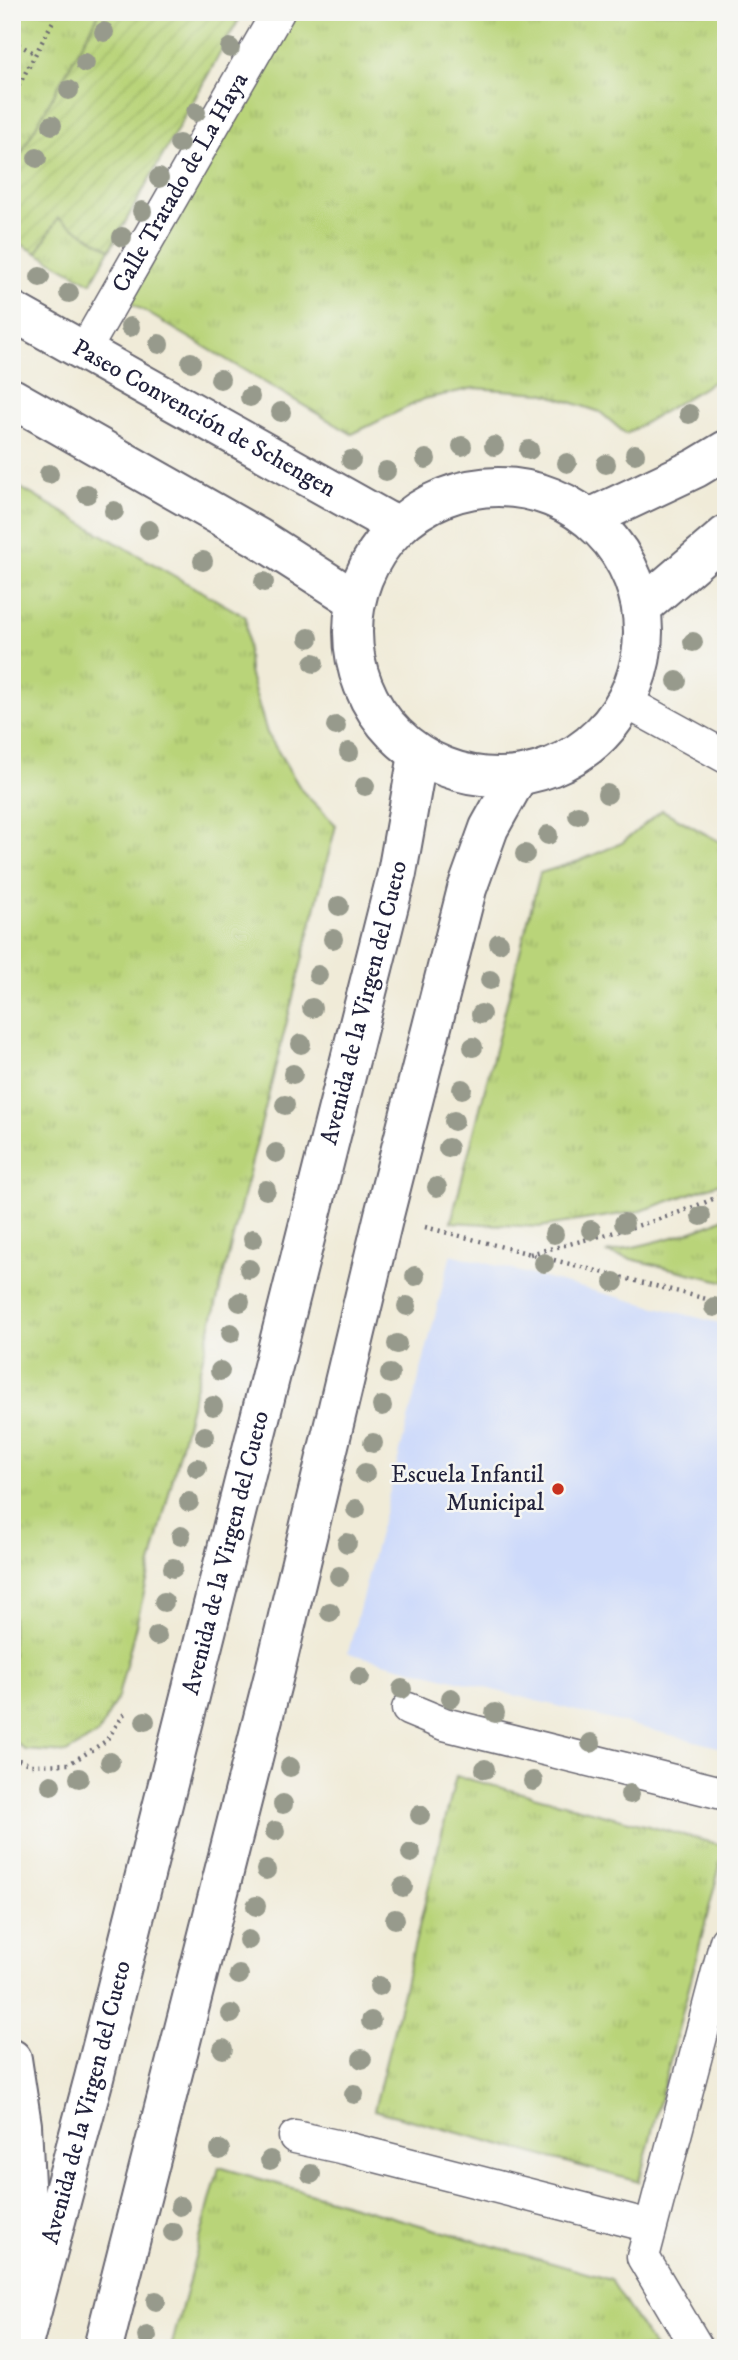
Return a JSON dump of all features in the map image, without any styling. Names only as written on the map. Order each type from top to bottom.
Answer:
[{"type":"main road","name":"Paseo Convención de Schengen","points":[[12,311],[396,526]]},
{"type":"main road","points":[[12,398],[257,537],[354,599]]},
{"type":"main road","points":[[590,518],[696,468],[726,450]]},
{"type":"main road","points":[[517,486],[590,518],[627,562],[642,607],[641,665],[626,702],[617,715],[575,755],[518,776],[468,775],[418,755],[377,714],[352,650],[354,599],[369,561],[396,526],[447,494],[517,486]]},
{"type":"main road","points":[[642,607],[726,535]]},
{"type":"main road","name":"Avenida de la Virgen del Cueto","points":[[19,2348],[94,2078],[390,900],[418,755]]},
{"type":"main road","points":[[103,2348],[274,1675],[384,1215],[467,889],[489,828],[518,776]]},
{"type":"main road","points":[[12,2059],[22,2125],[26,2204],[19,2348]]},
{"type":"street","name":"Calle Tratado de La Haya","points":[[84,351],[278,12]]},
{"type":"street","points":[[626,702],[726,757]]},
{"type":"street","points":[[408,1709],[444,1724],[726,1794]]},
{"type":"street","points":[[697,2348],[643,2257],[726,1941]]},
{"type":"street","points":[[295,2137],[650,2226]]},
{"type":"path","points":[[12,98],[58,12]]},
{"type":"path","points":[[12,41],[36,54]]},
{"type":"path","points":[[530,1255],[611,1233],[726,1193]]},
{"type":"path","points":[[384,1215],[726,1304]]},
{"type":"path","points":[[12,1757],[32,1765],[69,1764],[106,1741],[126,1711]]},
{"type":"shaded area","name":"Escuela Infantil Municipal","points":[[451,1254],[726,1325],[726,1749],[348,1653]]},
{"type":"green space","points":[[12,12],[243,12],[91,283],[12,239]]},
{"type":"green space","points":[[100,12],[243,12],[110,249],[58,218],[37,253],[12,239],[12,169]]},
{"type":"green space","points":[[292,12],[726,12],[726,374],[626,434],[600,412],[543,393],[474,388],[424,399],[352,434],[129,302]]},
{"type":"green space","points":[[12,483],[246,617],[249,672],[267,733],[302,791],[336,825],[118,1697],[98,1734],[66,1753],[25,1750],[12,1739]]},
{"type":"green space","points":[[662,810],[726,845],[726,1181],[641,1211],[539,1227],[451,1222],[540,873],[579,861],[622,843]]},
{"type":"green space","points":[[726,1217],[726,1282],[606,1253],[682,1234]]},
{"type":"green space","points":[[456,1776],[725,1846],[639,2182],[374,2110]]},
{"type":"green space","points":[[219,2167],[611,2280],[654,2348],[171,2348]]},
{"type":"place","name":"Escuela Infantil Municipal","points":[[558,1489]]}]
